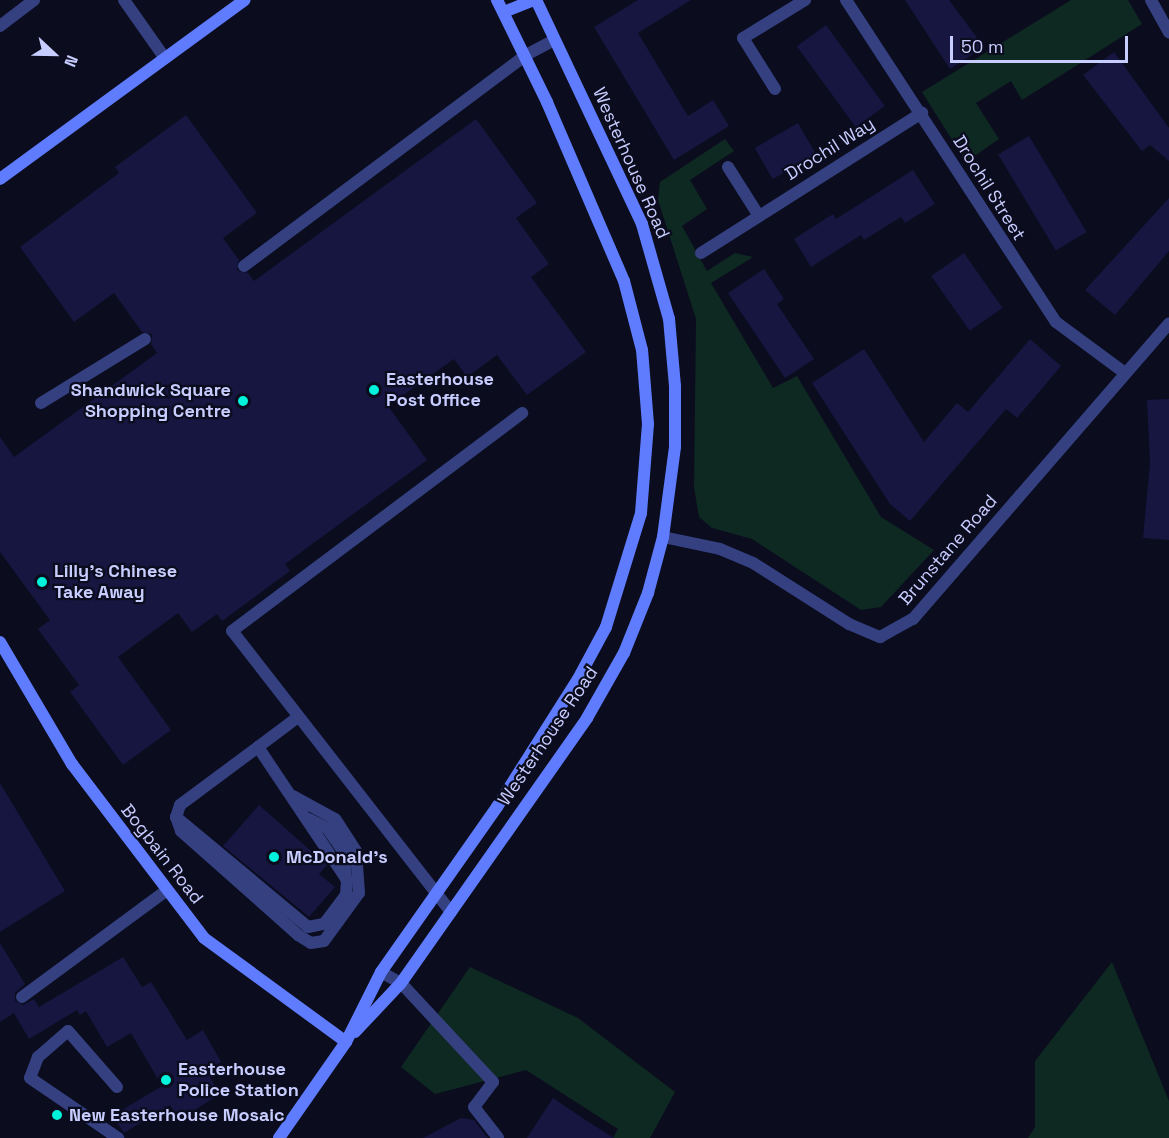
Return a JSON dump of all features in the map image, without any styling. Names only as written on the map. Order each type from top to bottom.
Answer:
[{"type":"street","points":[[0,26],[34,0]]},
{"type":"street","points":[[124,0],[164,57]]},
{"type":"street","points":[[0,179],[164,57],[246,0]]},
{"type":"street","name":"Westerhouse Road","points":[[346,1042],[381,972],[437,896],[578,679],[606,627],[641,513],[648,424],[639,339],[609,239],[526,55],[497,0]]},
{"type":"street","points":[[504,12],[535,0]]},
{"type":"street","name":"Westerhouse Road","points":[[279,1138],[346,1042],[401,983],[587,717],[624,652],[648,593],[663,537],[675,447],[675,386],[669,319],[642,224],[535,0]]},
{"type":"street","points":[[775,89],[743,38],[805,0]]},
{"type":"street","name":"Drochil Street","points":[[846,0],[922,113],[1056,322],[1125,373]]},
{"type":"street","points":[[1151,0],[1169,32]]},
{"type":"street","points":[[244,266],[526,55],[554,40]]},
{"type":"street","name":"Drochil Way","points":[[701,253],[922,113]]},
{"type":"street","points":[[728,167],[759,216]]},
{"type":"street","name":"Brunstane Road","points":[[663,537],[720,549],[753,563],[849,624],[880,637],[913,619],[1169,323]]},
{"type":"street","points":[[40,403],[146,339]]},
{"type":"street","points":[[452,912],[437,896],[232,631],[522,413]]},
{"type":"street","name":"Bogbain Road","points":[[0,642],[72,764],[204,938],[346,1042]]},
{"type":"street","points":[[293,796],[335,819],[356,851],[358,893],[324,941],[311,943],[298,935],[181,831],[176,817],[180,805],[298,717]]},
{"type":"street","points":[[176,817],[308,927],[324,924],[346,895],[346,880],[314,835],[309,819],[258,747]]},
{"type":"street","points":[[22,997],[167,890]]},
{"type":"street","points":[[381,972],[401,983],[493,1082],[474,1107],[498,1138]]},
{"type":"street","points":[[117,1087],[68,1031],[38,1057],[30,1078],[118,1138]]},
{"type":"green space","points":[[1071,0],[1128,0],[1142,24],[1022,100],[1011,81],[976,103],[999,139],[966,162],[922,92]]},
{"type":"green space","points":[[725,139],[734,151],[690,180],[707,209],[682,226],[707,271],[735,253],[753,257],[711,283],[773,388],[797,376],[881,517],[934,550],[881,607],[861,610],[752,539],[712,528],[699,517],[694,487],[696,319],[658,200],[660,182]]},
{"type":"green space","points":[[1112,962],[1169,1101],[1169,1138],[1028,1138],[1035,1127],[1035,1061]]},
{"type":"green space","points":[[470,967],[578,1018],[675,1092],[650,1138],[613,1138],[618,1129],[526,1070],[435,1094],[401,1067]]},
{"type":"building","points":[[638,0],[691,0],[638,33],[688,116],[713,100],[729,126],[674,160],[594,27]]},
{"type":"building","points":[[905,0],[949,0],[984,47],[950,69]]},
{"type":"building","points":[[826,25],[885,106],[856,127],[797,46]]},
{"type":"building","points":[[1114,52],[1169,128],[1169,161],[1150,145],[1142,151],[1083,75]]},
{"type":"building","name":"Shandwick Square Shopping Centre","points":[[186,115],[257,213],[223,238],[239,260],[237,270],[248,273],[254,281],[476,119],[537,203],[516,218],[549,264],[531,277],[586,352],[527,395],[497,355],[467,377],[454,359],[388,406],[427,460],[285,564],[290,571],[222,621],[217,614],[192,632],[178,613],[118,657],[171,730],[123,765],[70,692],[79,685],[38,629],[50,620],[0,552],[0,437],[14,457],[157,353],[151,344],[152,334],[142,332],[114,293],[74,322],[20,247],[119,173],[115,167]]},
{"type":"building","points":[[798,123],[816,154],[773,179],[755,148]]},
{"type":"building","points":[[1029,136],[1087,232],[1056,251],[998,155]]},
{"type":"building","points":[[913,170],[935,204],[905,223],[901,217],[864,240],[861,235],[811,267],[794,239],[833,214],[836,219]]},
{"type":"building","points":[[1169,198],[1169,251],[1115,315],[1085,290]]},
{"type":"building","points":[[964,253],[1002,308],[970,331],[931,276]]},
{"type":"building","points":[[764,269],[784,299],[777,304],[814,359],[785,378],[728,293]]},
{"type":"building","points":[[1030,339],[1061,366],[1017,418],[1006,409],[910,521],[890,504],[812,383],[864,349],[924,442],[957,403],[968,412]]},
{"type":"building","points":[[1169,399],[1169,540],[1143,538],[1150,463],[1147,400]]},
{"type":"building","points":[[0,783],[65,891],[0,932]]},
{"type":"building","name":"McDonald's","points":[[259,805],[327,865],[319,874],[335,887],[309,917],[223,846]]},
{"type":"building","points":[[0,943],[25,984],[15,993],[15,1001],[23,1005],[34,999],[39,1007],[123,957],[142,987],[151,982],[187,1040],[203,1030],[221,1062],[206,1071],[220,1094],[179,1120],[170,1105],[124,1133],[112,1116],[162,1086],[131,1033],[107,1047],[86,1011],[80,1015],[77,1010],[29,1039],[14,1013],[0,1022]]},
{"type":"building","points":[[553,1098],[584,1119],[614,1138],[527,1138]]},
{"type":"building","points":[[461,1118],[474,1120],[488,1138],[423,1138]]},
{"type":"place","name":"Easterhouse Post Office","points":[[374,390]]},
{"type":"place","name":"Shandwick Square Shopping Centre","points":[[243,401]]},
{"type":"place","name":"Lilly's Chinese Take Away","points":[[42,582]]},
{"type":"place","name":"McDonald's","points":[[274,857]]},
{"type":"place","name":"Easterhouse Police Station","points":[[166,1080]]},
{"type":"place","name":"New Easterhouse Mosaic","points":[[57,1115]]}]
